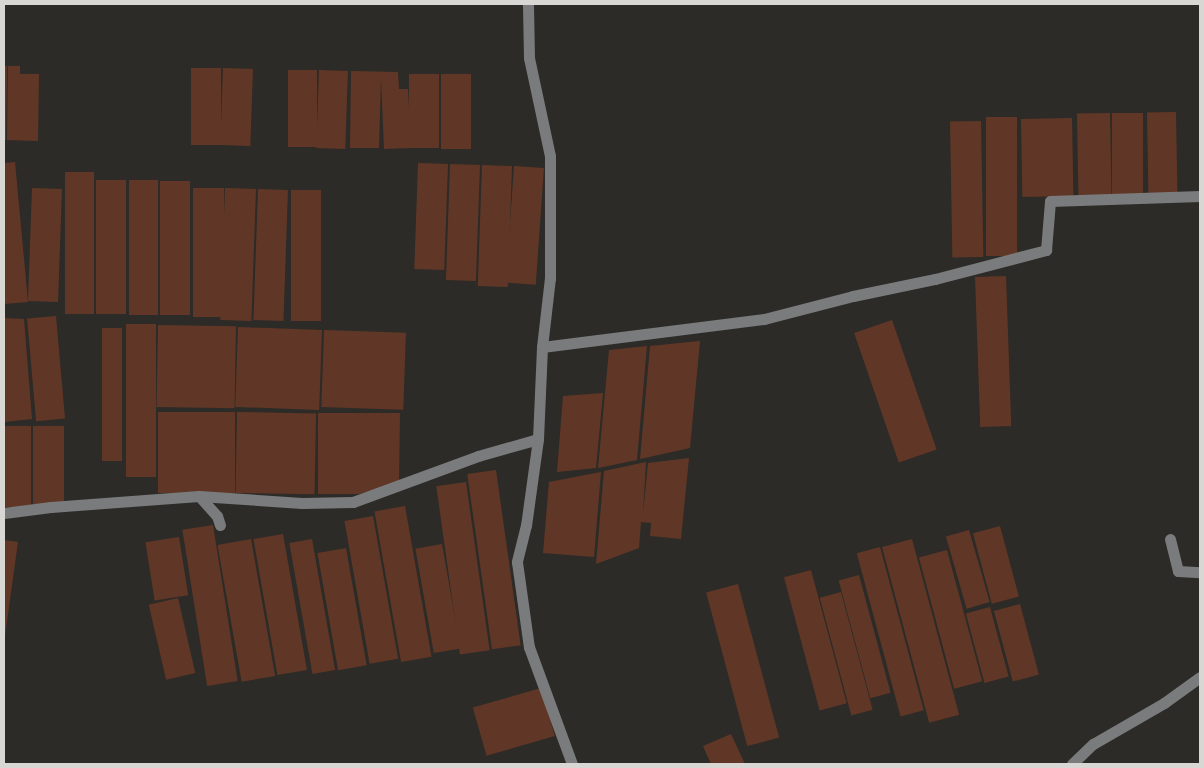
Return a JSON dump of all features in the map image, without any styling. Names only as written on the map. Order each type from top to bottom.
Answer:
[{"type":"street","points":[[528,4],[529,58],[550,156],[550,278],[542,347],[538,439],[526,526],[517,562],[529,647],[572,764]]},
{"type":"street","points":[[542,347],[764,319],[853,296],[936,279],[1046,250],[1050,201],[1200,196]]},
{"type":"street","points":[[4,514],[51,507],[199,496],[302,503],[353,502],[405,485],[478,456],[538,439]]},
{"type":"street","points":[[199,496],[217,516],[220,525]]},
{"type":"street","points":[[1170,539],[1178,571],[1200,572]]},
{"type":"street","points":[[1072,764],[1093,744],[1164,703],[1200,677]]},
{"type":"building","points":[[4,66],[7,66],[6,140],[4,140]]},
{"type":"building","points":[[8,66],[20,66],[20,74],[39,74],[38,141],[7,140]]},
{"type":"building","points":[[191,68],[221,68],[221,145],[191,145]]},
{"type":"building","points":[[223,68],[253,69],[250,146],[220,145]]},
{"type":"building","points":[[288,70],[317,70],[317,147],[288,147]]},
{"type":"building","points":[[319,70],[348,71],[345,149],[316,148]]},
{"type":"building","points":[[351,71],[398,72],[399,89],[408,89],[411,148],[384,149],[381,79],[379,148],[350,148]]},
{"type":"building","points":[[409,74],[439,74],[439,148],[409,148]]},
{"type":"building","points":[[441,74],[471,74],[471,149],[441,149]]},
{"type":"building","points":[[1176,112],[1177,194],[1148,194],[1147,113]]},
{"type":"building","points":[[1110,113],[1111,195],[1078,196],[1077,114]]},
{"type":"building","points":[[1110,113],[1111,195],[1078,196],[1077,114]]},
{"type":"building","points":[[986,117],[1017,117],[1017,256],[986,256]]},
{"type":"building","points":[[1072,118],[1073,196],[1022,197],[1021,119]]},
{"type":"building","points":[[981,121],[983,257],[952,258],[950,122]]},
{"type":"building","points":[[15,162],[28,302],[4,304],[4,163]]},
{"type":"building","points":[[418,163],[448,164],[444,270],[414,269]]},
{"type":"building","points":[[450,164],[480,165],[476,281],[446,280]]},
{"type":"building","points":[[482,165],[512,166],[508,287],[478,286]]},
{"type":"building","points":[[514,166],[544,168],[536,285],[506,283]]},
{"type":"building","points":[[65,172],[94,172],[94,314],[65,314]]},
{"type":"building","points":[[96,180],[126,180],[126,314],[96,314]]},
{"type":"building","points":[[129,180],[158,180],[158,315],[129,315]]},
{"type":"building","points":[[160,181],[190,181],[190,315],[160,315]]},
{"type":"building","points":[[32,188],[62,189],[58,302],[28,301]]},
{"type":"building","points":[[193,188],[224,188],[224,317],[193,317]]},
{"type":"building","points":[[225,188],[256,189],[251,321],[220,320]]},
{"type":"building","points":[[258,189],[288,190],[283,321],[253,320]]},
{"type":"building","points":[[291,190],[321,190],[321,321],[291,321]]},
{"type":"building","points":[[1006,276],[1011,426],[980,427],[975,277]]},
{"type":"building","points":[[56,316],[65,419],[36,421],[27,319]]},
{"type":"building","points":[[4,318],[24,319],[32,419],[4,422]]},
{"type":"building","points":[[892,320],[937,450],[899,463],[854,333]]},
{"type":"building","points":[[126,324],[156,324],[156,477],[126,477]]},
{"type":"building","points":[[158,325],[236,326],[235,408],[157,407]]},
{"type":"building","points":[[238,327],[322,330],[319,410],[235,407]]},
{"type":"building","points":[[102,328],[122,328],[122,461],[102,461]]},
{"type":"building","points":[[324,330],[406,333],[403,410],[321,407]]},
{"type":"building","points":[[700,341],[690,448],[640,459],[650,346]]},
{"type":"building","points":[[647,346],[637,460],[598,468],[609,350]]},
{"type":"building","points":[[603,393],[596,468],[557,472],[563,396]]},
{"type":"building","points":[[158,412],[235,412],[235,493],[158,493]]},
{"type":"building","points":[[237,412],[316,413],[315,494],[236,493]]},
{"type":"building","points":[[318,413],[400,413],[399,483],[359,494],[318,494]]},
{"type":"building","points":[[4,426],[31,426],[31,507],[4,507]]},
{"type":"building","points":[[33,426],[64,426],[64,504],[33,504]]},
{"type":"building","points":[[689,458],[681,539],[650,536],[651,523],[641,522],[639,548],[596,564],[604,471],[646,462],[643,514],[648,463]]},
{"type":"building","points":[[496,470],[521,645],[492,649],[467,474]]},
{"type":"building","points":[[601,472],[594,557],[543,553],[549,482]]},
{"type":"building","points":[[466,482],[490,650],[460,655],[436,486]]},
{"type":"building","points":[[405,506],[432,657],[401,662],[374,511]]},
{"type":"building","points":[[373,516],[398,659],[370,664],[344,521]]},
{"type":"building","points":[[213,525],[238,681],[207,686],[182,530]]},
{"type":"building","points":[[1000,526],[1019,597],[992,604],[973,533]]},
{"type":"building","points":[[969,530],[990,602],[967,609],[946,537]]},
{"type":"building","points":[[283,534],[307,670],[277,675],[253,539]]},
{"type":"building","points":[[179,537],[188,595],[155,601],[145,542]]},
{"type":"building","points":[[251,539],[275,676],[242,682],[218,545]]},
{"type":"building","points":[[312,539],[335,670],[312,674],[289,543]]},
{"type":"building","points":[[912,539],[959,715],[929,723],[882,547]]},
{"type":"building","points":[[4,540],[18,542],[5,636],[4,636]]},
{"type":"building","points":[[442,544],[460,648],[434,653],[415,549]]},
{"type":"building","points":[[880,547],[924,710],[901,716],[857,553]]},
{"type":"building","points":[[346,548],[367,665],[338,670],[317,553]]},
{"type":"building","points":[[947,550],[982,681],[954,689],[919,558]]},
{"type":"building","points":[[811,570],[847,703],[820,711],[784,577]]},
{"type":"building","points":[[859,575],[891,693],[870,698],[839,580]]},
{"type":"building","points":[[738,584],[779,738],[747,746],[706,593]]},
{"type":"building","points":[[841,592],[873,710],[851,716],[820,598]]},
{"type":"building","points":[[178,598],[195,673],[166,680],[149,605]]},
{"type":"building","points":[[1020,604],[1039,675],[1013,682],[994,611]]},
{"type":"building","points":[[990,607],[1009,677],[984,683],[966,613]]},
{"type":"building","points":[[541,688],[555,736],[487,756],[473,708]]},
{"type":"building","points":[[731,734],[745,764],[711,764],[703,746]]}]
